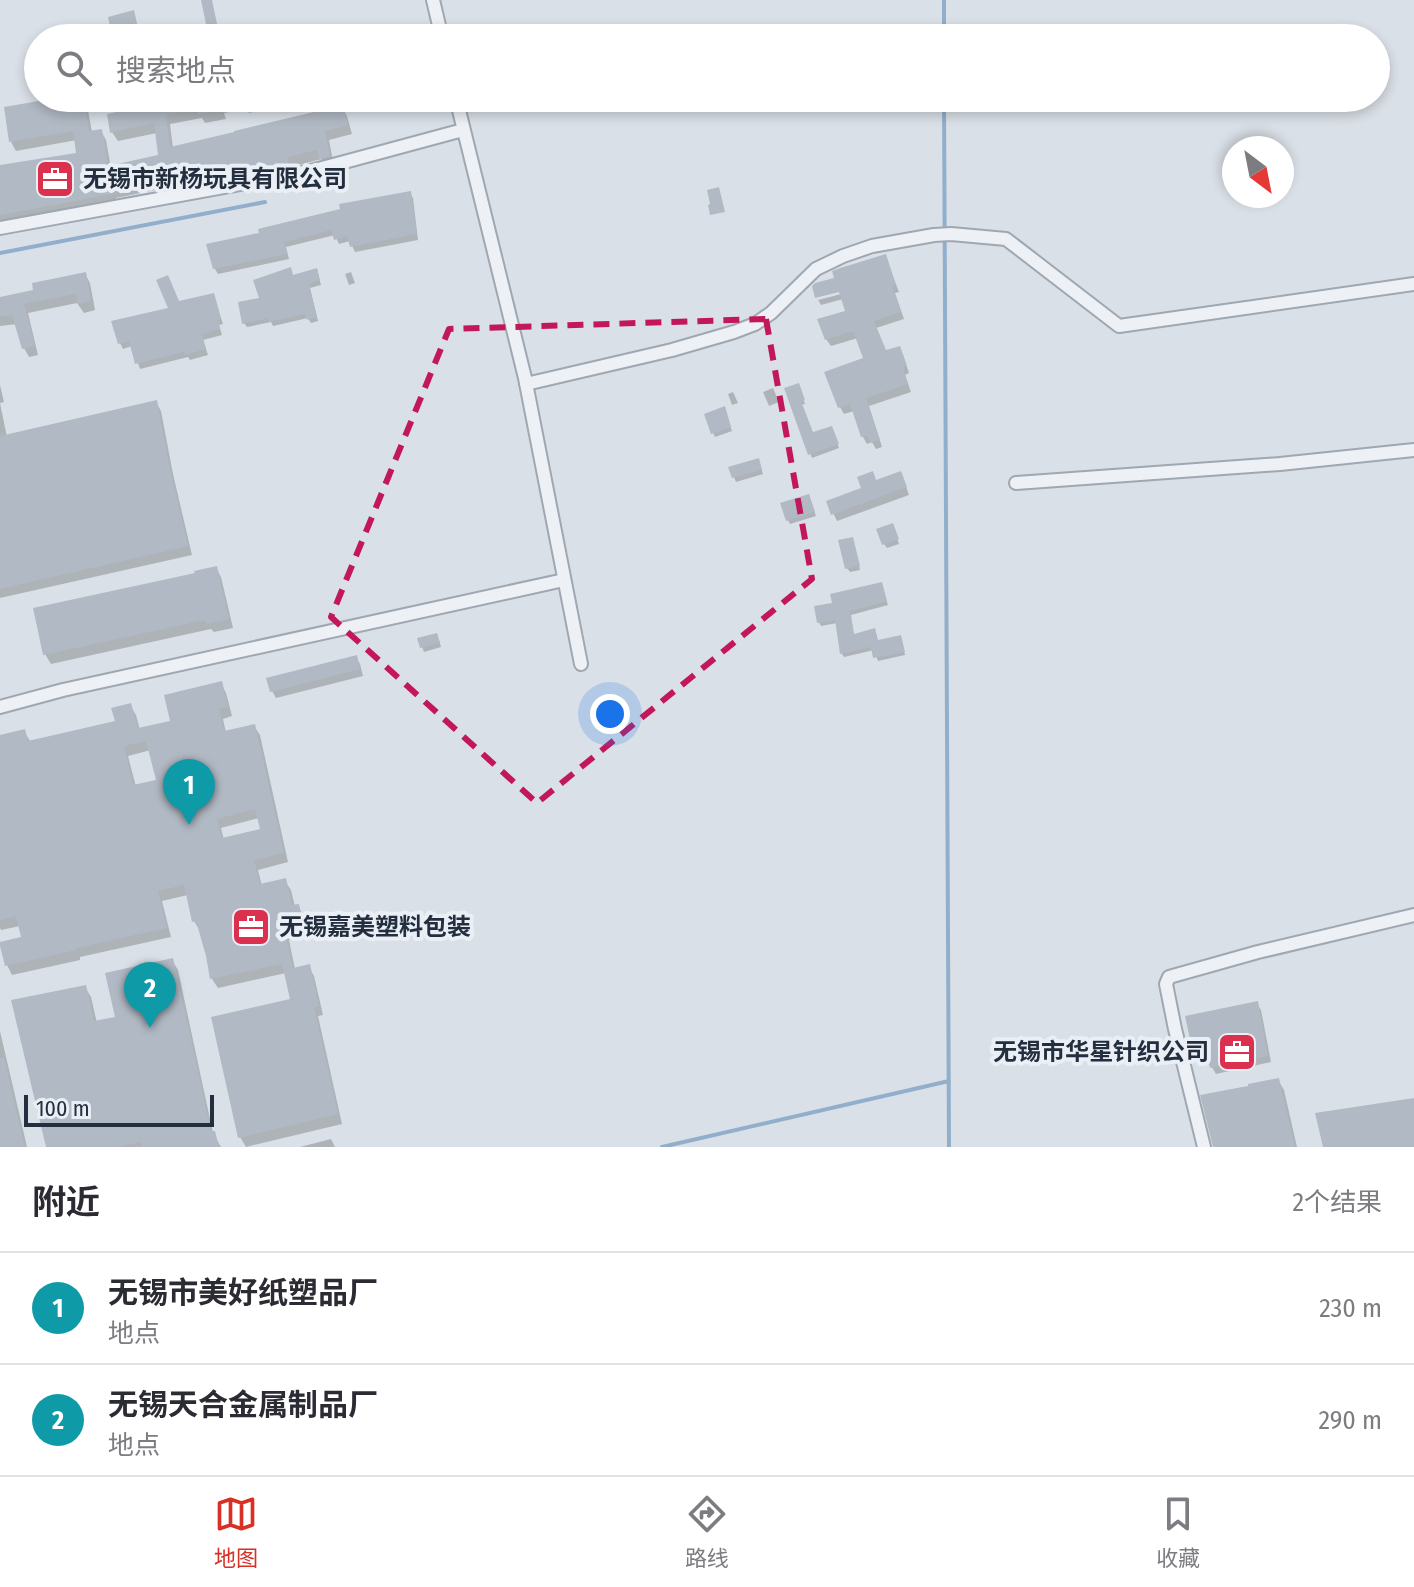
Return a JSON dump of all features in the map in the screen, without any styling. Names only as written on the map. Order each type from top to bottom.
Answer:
[{"type":"street","points":[[433,0],[439,24]]},
{"type":"street","points":[[459,112],[526,384],[581,664]]},
{"type":"street","points":[[0,228],[311,171],[463,130]]},
{"type":"street","points":[[526,384],[672,350],[734,332],[755,324],[771,313],[816,269],[872,246],[934,235],[1006,239],[1119,326],[1414,284]]},
{"type":"street","points":[[1016,483],[1280,464],[1414,450]]},
{"type":"street","points":[[0,707],[63,690],[564,580]]},
{"type":"street","points":[[1204,1147],[1175,1029],[1166,984],[1169,977],[1258,952],[1414,915]]},
{"type":"highlighted area","points":[[766,319],[812,579],[537,803],[331,617],[449,329]]},
{"type":"building","points":[[201,0],[212,0],[217,24],[206,24]]},
{"type":"building","points":[[134,10],[137,24],[110,24],[108,17]]},
{"type":"building","points":[[24,104],[24,112],[86,112],[89,131],[102,129],[108,166],[158,155],[154,123],[110,133],[107,114],[116,112],[182,112],[166,115],[170,147],[314,112],[345,112],[348,125],[325,131],[330,156],[319,160],[317,150],[288,157],[289,165],[276,168],[257,170],[256,165],[196,179],[194,172],[112,189],[113,194],[0,215],[0,165],[76,153],[73,131],[9,142],[4,107]]},
{"type":"building","points":[[719,187],[725,212],[710,215],[707,190]]},
{"type":"building","points":[[411,191],[417,234],[350,247],[347,236],[334,240],[331,230],[284,242],[287,254],[213,269],[206,244],[259,233],[258,229],[340,209],[339,204]]},
{"type":"building","points":[[886,254],[901,312],[874,321],[886,350],[900,346],[907,366],[903,367],[908,384],[866,398],[880,440],[870,443],[867,436],[861,437],[850,404],[838,408],[824,372],[863,358],[853,331],[825,340],[817,319],[845,311],[839,292],[815,298],[812,286],[834,278],[832,271]]},
{"type":"building","points":[[291,267],[293,275],[317,268],[320,280],[309,284],[317,317],[307,320],[305,314],[242,324],[238,302],[259,298],[253,280]]},
{"type":"building","points":[[86,272],[91,301],[77,304],[76,294],[24,304],[35,346],[22,349],[12,315],[0,317],[0,297],[33,290],[32,283]]},
{"type":"building","points":[[168,275],[179,301],[214,293],[221,318],[218,320],[220,329],[202,334],[206,349],[135,364],[129,341],[118,344],[111,321],[168,308],[156,280]]},
{"type":"building","points":[[799,383],[805,400],[801,401],[813,432],[832,426],[839,444],[808,455],[784,388]]},
{"type":"building","points":[[157,400],[188,546],[0,589],[0,436]]},
{"type":"building","points":[[725,406],[731,427],[711,434],[704,414]]},
{"type":"building","points":[[759,458],[762,470],[732,478],[728,467]]},
{"type":"building","points":[[873,471],[876,480],[901,471],[907,487],[831,515],[826,501],[861,488],[857,477]]},
{"type":"building","points":[[809,494],[815,512],[786,521],[780,503]]},
{"type":"building","points":[[893,523],[899,539],[882,545],[876,529]]},
{"type":"building","points":[[853,537],[860,566],[845,569],[838,540]]},
{"type":"building","points":[[217,566],[229,619],[206,624],[205,620],[43,655],[33,608]]},
{"type":"building","points":[[882,582],[887,601],[850,611],[854,634],[875,628],[878,640],[901,635],[905,652],[873,658],[871,647],[840,654],[835,620],[817,623],[814,606],[832,603],[830,594]]},
{"type":"building","points":[[437,633],[440,643],[420,648],[417,638]]},
{"type":"building","points":[[357,655],[360,669],[270,692],[266,678]]},
{"type":"building","points":[[222,681],[228,707],[219,709],[224,731],[255,724],[284,853],[254,860],[260,884],[286,878],[292,905],[299,904],[304,926],[285,931],[293,968],[310,964],[319,1006],[314,1007],[338,1114],[238,1138],[211,1017],[290,999],[282,964],[210,979],[184,885],[158,891],[167,928],[5,966],[0,942],[21,937],[16,916],[0,920],[0,735],[25,729],[28,741],[115,721],[111,708],[131,703],[138,728],[170,721],[164,695]],"holes":[[[146,741],[156,780],[133,785],[124,746]],[[255,809],[260,829],[222,838],[217,819]]]},
{"type":"building","points":[[173,958],[211,1131],[215,1131],[219,1147],[142,1147],[141,1142],[118,1147],[46,1147],[11,1000],[86,985],[94,1021],[115,1017],[105,973]]},
{"type":"building","points":[[1258,1001],[1268,1056],[1210,1068],[1204,1042],[1191,1044],[1185,1016]]},
{"type":"building","points":[[0,1058],[4,1058],[25,1147],[0,1147]]},
{"type":"building","points":[[1279,1078],[1295,1147],[1213,1147],[1200,1095]]},
{"type":"building","points":[[1414,1098],[1414,1147],[1323,1147],[1315,1113]]},
{"type":"waterway","points":[[944,0],[944,24]]},
{"type":"waterway","points":[[944,112],[949,1147]]},
{"type":"waterway","points":[[0,253],[265,202]]},
{"type":"waterway","points":[[662,1147],[949,1081]]},
{"type":"place","name":"无锡市新杨玩具有限公司","points":[[55,179]]},
{"type":"place","name":"无锡市美好纸塑品厂","points":[[189,825]]},
{"type":"place","name":"无锡嘉美塑料包装","points":[[251,927]]},
{"type":"place","name":"无锡天合金属制品厂","points":[[150,1028]]},
{"type":"place","name":"无锡市华星针织公司","points":[[1237,1052]]}]
